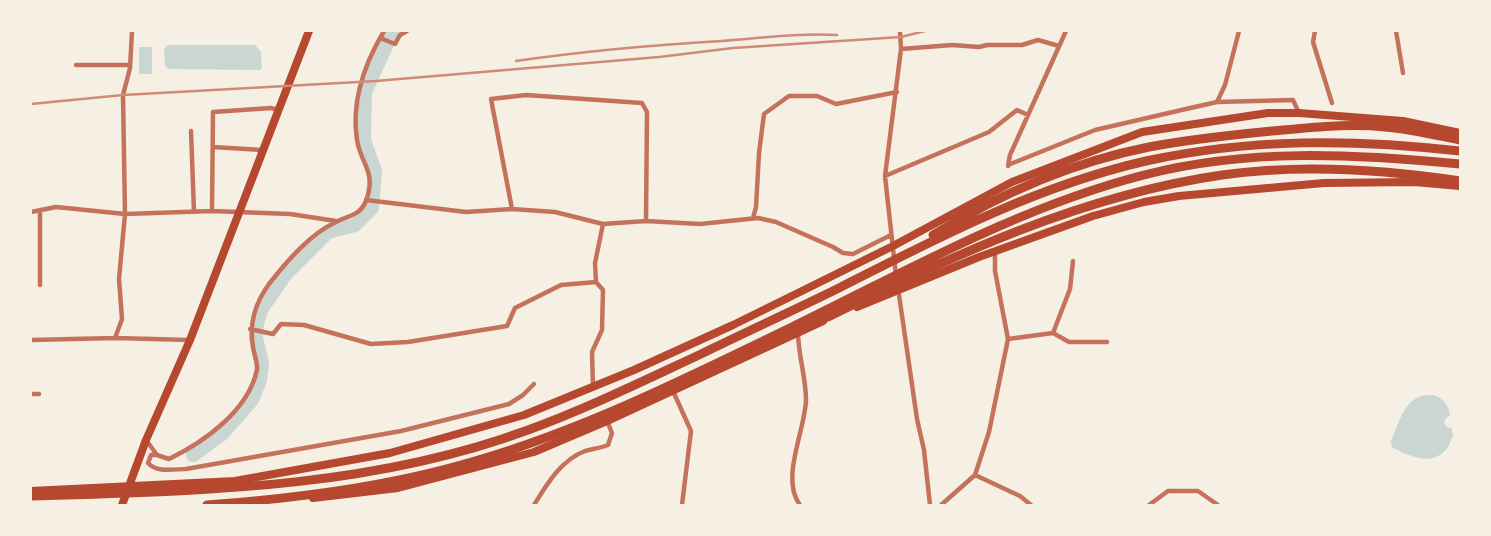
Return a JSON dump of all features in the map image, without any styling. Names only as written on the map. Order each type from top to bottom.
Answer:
[{"type":"highway","points":[[888,263],[958,219],[1017,190],[1062,172],[1147,147],[1198,138],[1352,124],[1387,127],[1460,140]]},
{"type":"highway","points":[[31,496],[180,493],[288,484],[336,477],[471,448],[524,432],[582,409],[818,298],[956,230],[1042,193],[1098,174],[1181,154],[1257,144],[1292,142],[1391,144],[1460,151]]},
{"type":"highway","points":[[794,330],[961,243],[1022,216],[1083,194],[1145,175],[1215,161],[1291,154],[1390,158],[1460,164]]},
{"type":"highway","points":[[207,505],[338,491],[475,462],[587,421],[794,330],[828,317],[964,252],[1028,227],[1100,203],[1185,181],[1223,175],[1299,169],[1408,173],[1460,181]]},
{"type":"main road","points":[[122,505],[146,440],[190,340],[309,31]]},
{"type":"main road","points":[[31,491],[235,481],[390,453],[524,415],[594,387],[733,325],[893,246],[1012,182],[1142,132],[1268,113],[1299,113],[1403,121],[1460,133]]},
{"type":"main road","points":[[260,505],[398,488],[534,452],[674,391],[794,330],[995,251],[1094,216],[1144,202],[1179,196],[1324,183],[1414,182],[1460,186]]},
{"type":"street","points":[[115,338],[122,319],[119,279],[125,214],[122,95],[130,65],[132,31]]},
{"type":"street","points":[[384,31],[382,39],[363,76],[357,122],[357,140],[369,169],[366,200],[354,216],[336,222],[307,242],[269,285],[258,302],[250,329],[257,369],[244,399],[232,416],[187,450],[169,459],[152,455],[148,463],[151,467],[160,469],[186,469],[401,431],[509,404],[523,395],[534,384]]},
{"type":"street","points":[[382,39],[395,44],[400,35],[407,31]]},
{"type":"street","points":[[900,31],[901,49],[897,92],[886,176],[890,235],[917,419],[924,450],[930,505]]},
{"type":"street","points":[[1066,31],[1010,155],[1008,166],[1095,130],[1217,102],[1293,100],[1299,113]]},
{"type":"street","points":[[1217,102],[1225,85],[1239,31]]},
{"type":"street","points":[[1315,31],[1313,42],[1332,103]]},
{"type":"street","points":[[1396,31],[1403,73]]},
{"type":"street","points":[[901,49],[952,45],[979,47],[987,45],[1022,46],[1038,40],[1059,46]]},
{"type":"street","points":[[76,65],[130,65]]},
{"type":"street","points":[[753,218],[756,207],[758,153],[764,114],[789,96],[817,96],[836,104],[897,92]]},
{"type":"street","points":[[512,209],[491,99],[526,95],[642,103],[647,112],[646,221]]},
{"type":"street","points":[[212,211],[213,112],[271,108],[278,110]]},
{"type":"street","points":[[886,176],[989,132],[1017,110],[1028,115]]},
{"type":"street","points":[[191,130],[194,212]]},
{"type":"street","points":[[213,147],[262,150]]},
{"type":"street","points":[[366,200],[466,212],[512,209],[555,212],[603,224],[646,221],[700,224],[753,218],[776,222],[832,246],[843,253],[853,254],[890,235]]},
{"type":"street","points":[[31,212],[56,207],[125,214],[212,211],[290,214],[336,222]]},
{"type":"street","points":[[40,210],[40,285]]},
{"type":"street","points":[[594,387],[592,352],[602,330],[604,304],[603,290],[596,282],[595,263],[603,224]]},
{"type":"street","points":[[941,505],[975,475],[989,432],[1008,339],[995,271],[995,251]]},
{"type":"street","points":[[1053,332],[1070,290],[1073,261]]},
{"type":"street","points":[[250,329],[273,334],[281,324],[304,325],[371,344],[408,342],[507,326],[515,308],[553,289],[569,284],[596,282]]},
{"type":"street","points":[[794,330],[806,402],[791,480],[794,498],[800,505]]},
{"type":"street","points":[[1008,339],[1053,332],[1070,342],[1107,342]]},
{"type":"street","points":[[31,340],[115,338],[190,340]]},
{"type":"street","points":[[674,391],[691,431],[682,505]]},
{"type":"street","points":[[31,394],[39,394]]},
{"type":"street","points":[[543,505],[536,503],[544,487],[566,463],[587,450],[608,445],[612,433],[607,421]]},
{"type":"street","points":[[146,440],[157,455]]},
{"type":"street","points":[[975,475],[1022,498],[1031,505]]},
{"type":"street","points":[[1149,505],[1168,491],[1198,491],[1218,505]]},
{"type":"street","points":[[1020,505],[1022,498]]},
{"type":"shaded area","points":[[168,45],[255,45],[261,52],[262,68],[260,70],[168,69],[165,65],[164,49]]},
{"type":"shaded area","points":[[139,47],[152,47],[152,74],[139,74]]},
{"type":"shaded area","points":[[1433,395],[1445,402],[1449,411],[1450,415],[1444,423],[1448,428],[1451,427],[1453,435],[1448,446],[1442,453],[1427,459],[1401,452],[1392,447],[1391,441],[1405,409],[1416,398]]},
{"type":"waterway","points":[[193,455],[222,434],[252,400],[260,380],[262,363],[256,338],[257,324],[261,310],[285,275],[328,232],[355,225],[372,208],[375,171],[364,140],[365,92],[393,31]]},
{"type":"railway","points":[[31,104],[123,95],[376,81],[659,57],[733,48],[901,37],[925,31]]},
{"type":"railway","points":[[516,61],[645,46],[794,35],[837,35]]}]
